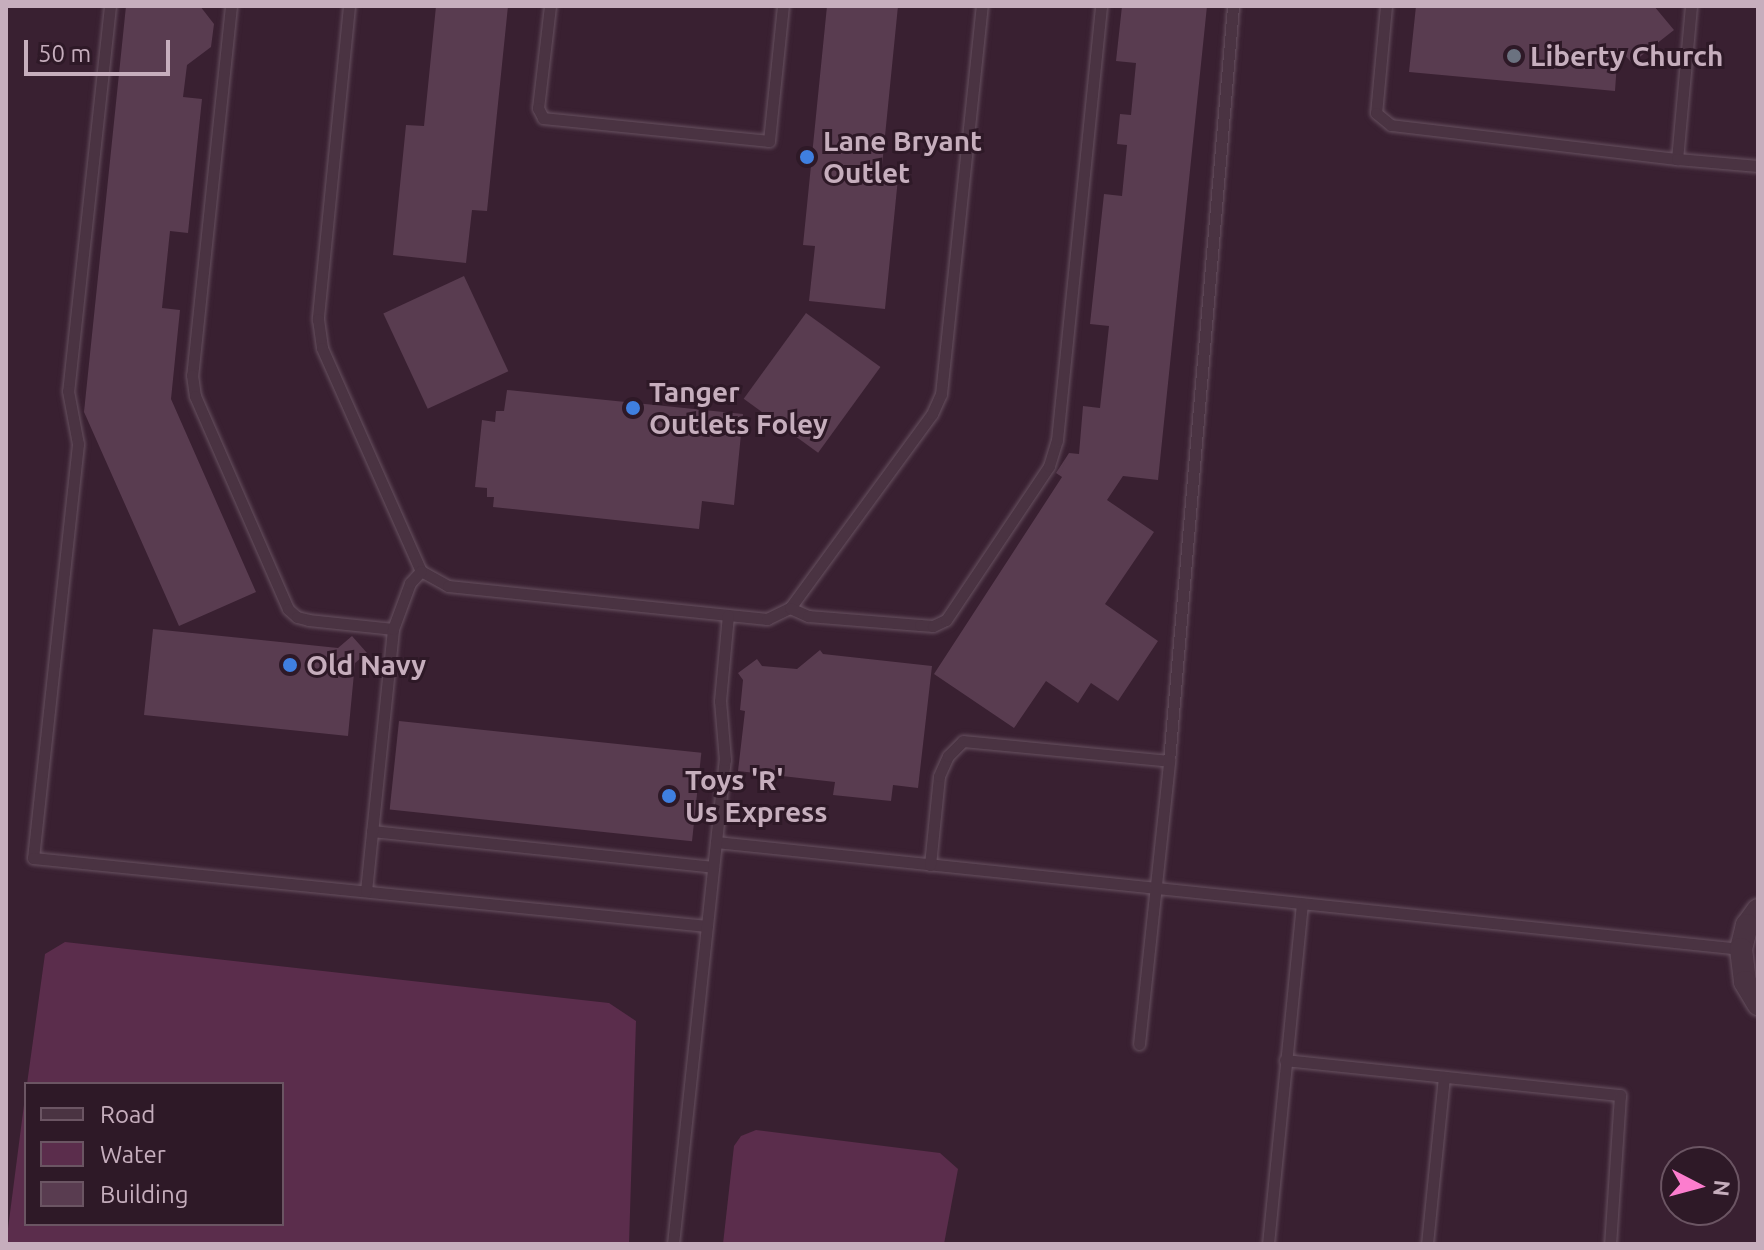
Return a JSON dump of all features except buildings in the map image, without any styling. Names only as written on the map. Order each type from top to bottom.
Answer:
[{"type":"street","points":[[1758,910],[1747,925],[1741,949],[1745,982],[1758,1004]]},
{"type":"lane","points":[[110,6],[68,391],[78,444],[33,858],[707,926]]},
{"type":"lane","points":[[231,6],[192,375],[195,396],[288,609],[297,617],[309,620],[393,629]]},
{"type":"lane","points":[[349,6],[318,319],[322,348],[421,571],[448,586],[767,619],[790,608],[932,414],[941,394],[982,6]]},
{"type":"lane","points":[[550,6],[538,108],[543,118],[769,141],[783,6]]},
{"type":"lane","points":[[790,608],[808,616],[920,625],[933,626],[946,620],[1049,466],[1057,440],[1101,6]]},
{"type":"lane","points":[[1139,1044],[1169,761],[1233,6]]},
{"type":"lane","points":[[1386,6],[1376,113],[1391,125],[1758,166]]},
{"type":"lane","points":[[1677,159],[1691,6]]},
{"type":"lane","points":[[366,891],[393,629],[410,583],[421,571]]},
{"type":"lane","points":[[673,1244],[725,760],[720,701],[728,615]]},
{"type":"lane","points":[[930,865],[939,776],[948,756],[963,741],[1169,761]]},
{"type":"lane","points":[[372,831],[713,867]]},
{"type":"lane","points":[[716,842],[1741,949]]},
{"type":"lane","points":[[1268,1244],[1302,904]]},
{"type":"lane","points":[[1285,1060],[1620,1095],[1610,1244]]},
{"type":"lane","points":[[1427,1244],[1444,1077]]},
{"type":"water","points":[[65,942],[609,1003],[636,1021],[629,1244],[6,1244],[24,1104],[24,1226],[284,1226],[284,1082],[27,1082],[45,954]]},
{"type":"water","points":[[756,1130],[940,1153],[958,1169],[944,1244],[723,1244],[734,1146],[741,1136]]},
{"type":"place","name":"Liberty Church","points":[[1514,56]]},
{"type":"place","name":"Lane Bryant Outlet","points":[[807,157]]},
{"type":"place","name":"Tanger Outlets Foley","points":[[633,408]]},
{"type":"place","name":"Old Navy","points":[[290,665]]},
{"type":"place","name":"Toys 'R' Us Express","points":[[669,796]]}]
